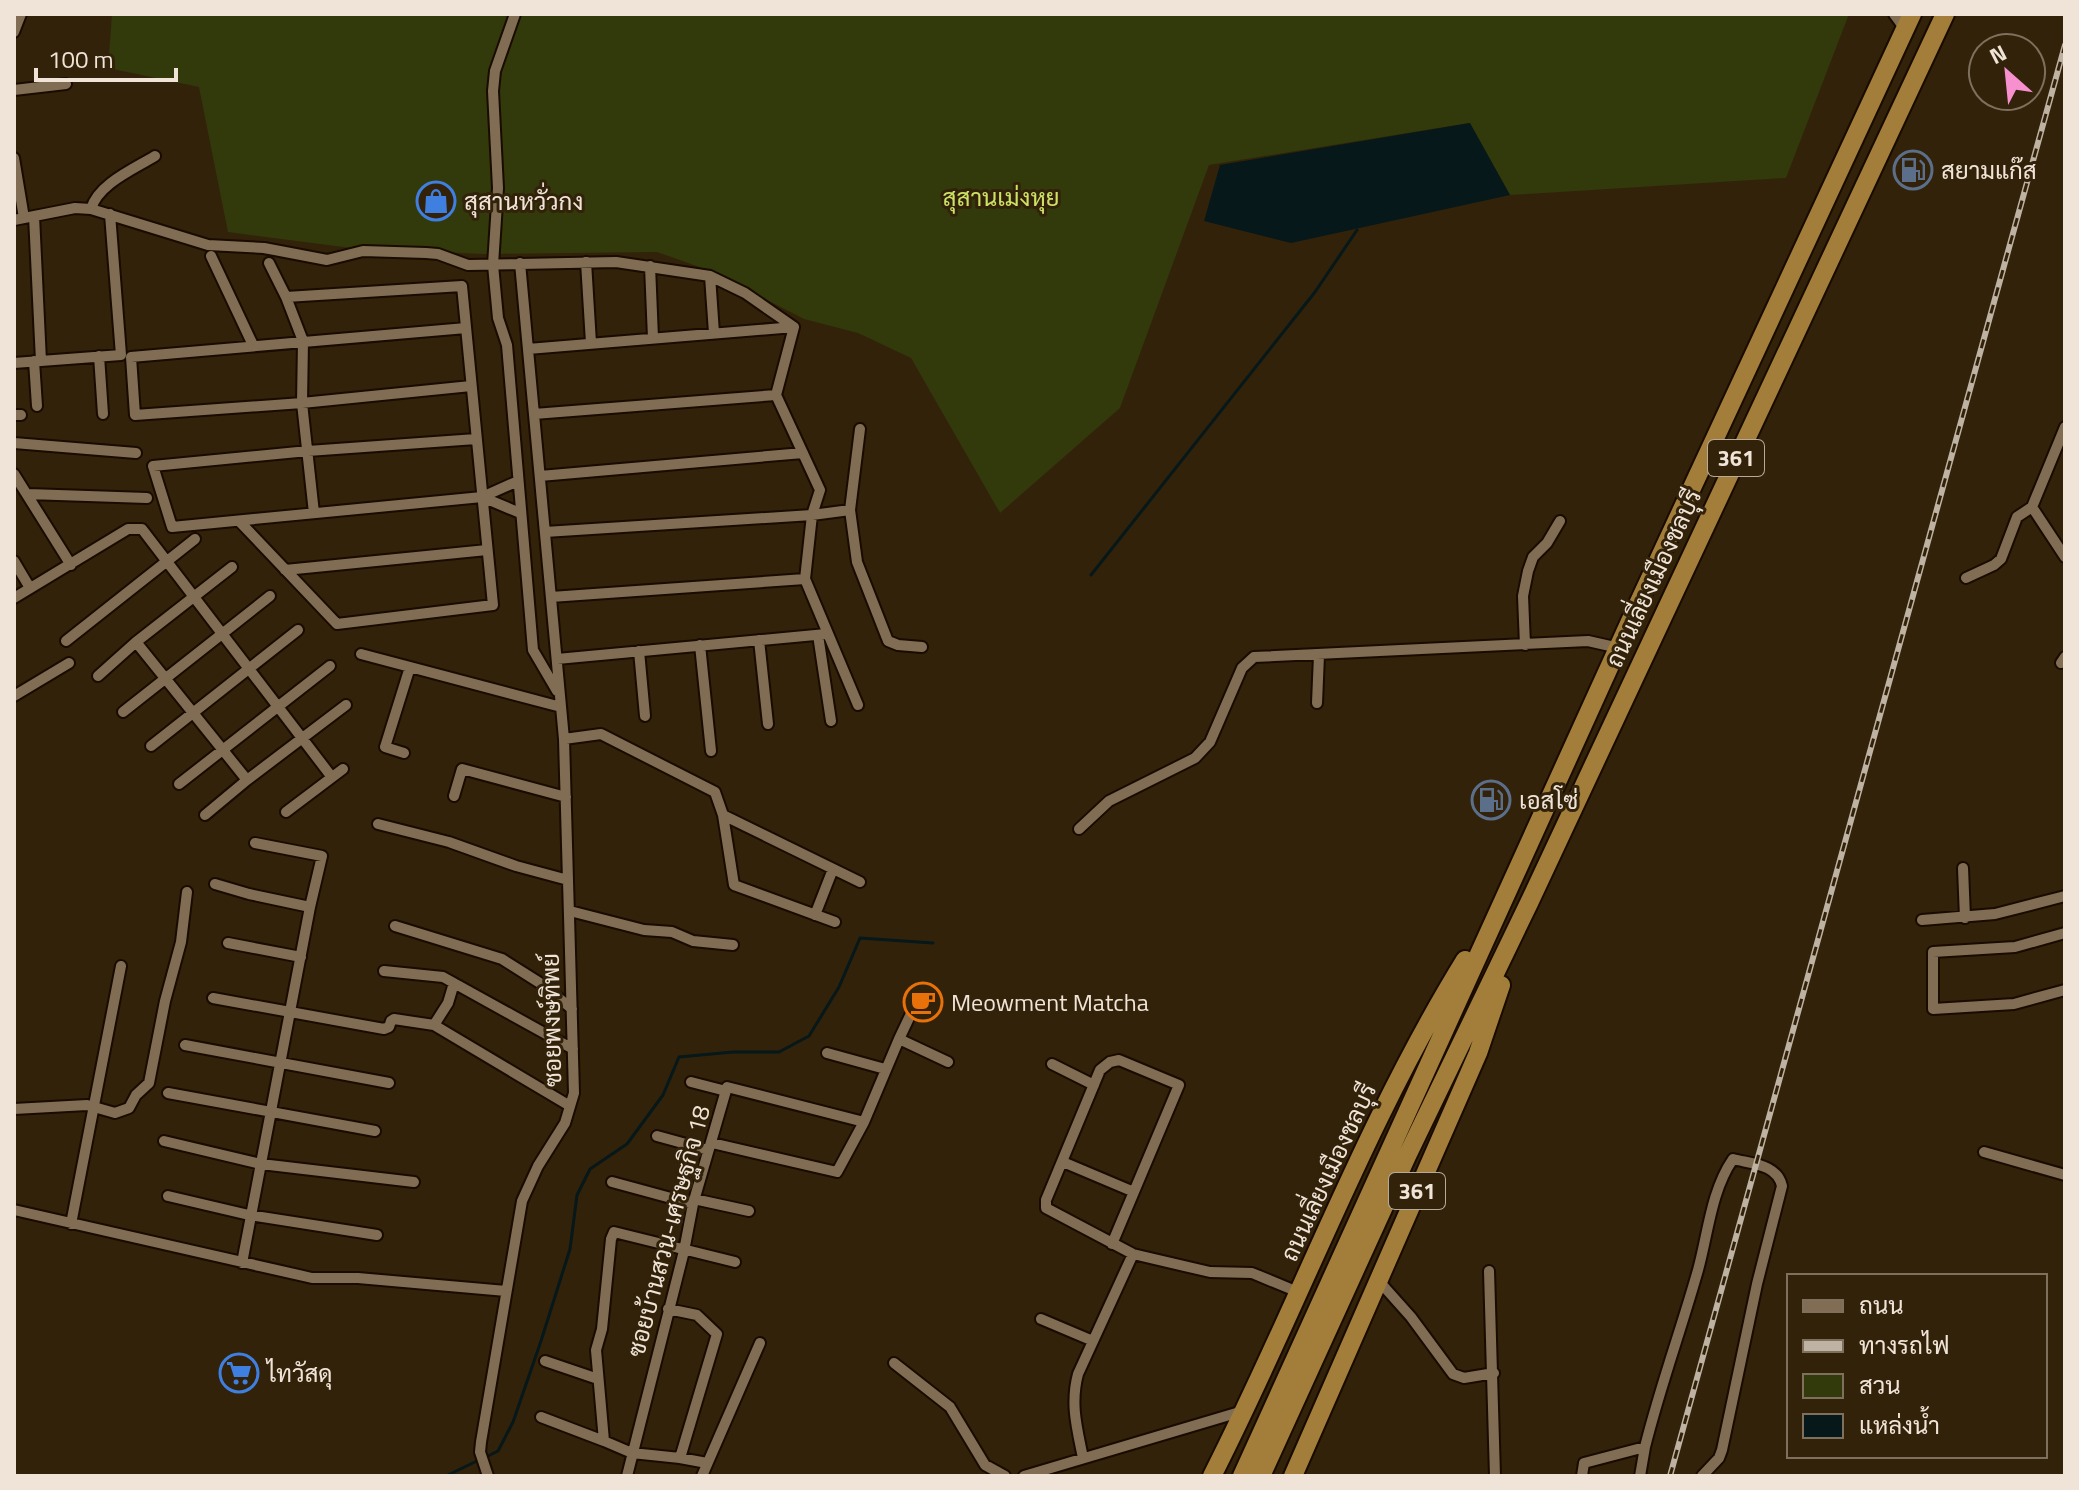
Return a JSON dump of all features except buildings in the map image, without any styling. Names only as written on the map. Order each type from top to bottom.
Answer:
[{"type":"highway","name":"ถนนเลี่ยงเมืองชลบุรี","points":[[1242,1476],[1400,1151],[1529,903],[1945,14]]},
{"type":"highway","name":"ถนนเลี่ยงเมืองชลบุรี","points":[[1261,1476],[1504,897],[1904,19]]},
{"type":"highway","name":"ถนนเลี่ยงเมืองชลบุรี","points":[[1212,1476],[1427,1022],[1504,897]]},
{"type":"highway","name":"ถนนเลี่ยงเมืองชลบุรี","points":[[1294,1476],[1478,1053],[1529,903]]},
{"type":"highway","points":[[1222,1455],[1225,1476]]},
{"type":"street","points":[[14,32],[21,14]]},
{"type":"street","points":[[515,14],[495,71],[493,91],[498,188],[493,265],[498,318],[507,345],[533,650],[561,701]]},
{"type":"street","points":[[14,90],[66,84]]},
{"type":"street","points":[[91,209],[95,198],[104,189],[155,156]]},
{"type":"street","points":[[14,158],[24,218],[37,361],[37,406]]},
{"type":"street","points":[[24,218],[75,208],[91,209],[208,245],[264,248],[327,260],[363,251],[438,254],[468,265],[616,262],[650,266],[710,276],[745,293],[794,327]]},
{"type":"street","points":[[14,363],[121,355],[110,214]]},
{"type":"street","points":[[211,256],[253,345]]},
{"type":"street","points":[[586,262],[591,343]]},
{"type":"street","points":[[269,263],[303,341],[302,403],[314,513]]},
{"type":"street","name":"ซอยพงษ์ทิพย์","points":[[486,1472],[480,1452],[522,1201],[538,1166],[565,1123],[574,1093],[564,739],[520,263]]},
{"type":"street","points":[[650,266],[653,338]]},
{"type":"street","points":[[710,276],[714,333]]},
{"type":"street","points":[[239,521],[337,624],[493,605],[462,286],[286,297]]},
{"type":"street","points":[[528,349],[794,327]]},
{"type":"street","points":[[794,327],[776,395],[820,490],[812,515],[805,579],[822,634],[858,705]]},
{"type":"street","points":[[466,328],[131,357],[135,415],[302,403],[471,386]]},
{"type":"street","points":[[99,356],[103,414]]},
{"type":"street","points":[[534,414],[776,395]]},
{"type":"street","points":[[1966,578],[2001,559],[2017,517],[2032,507],[2065,427]]},
{"type":"street","points":[[860,429],[850,510],[857,562],[888,641],[922,647]]},
{"type":"street","points":[[476,439],[153,466],[172,527],[482,497],[518,481]]},
{"type":"street","points":[[14,443],[136,453]]},
{"type":"street","points":[[540,476],[803,453]]},
{"type":"street","points":[[14,474],[71,565]]},
{"type":"street","points":[[24,489],[147,498]]},
{"type":"street","points":[[482,497],[520,513]]},
{"type":"street","points":[[2032,507],[2065,557]]},
{"type":"street","points":[[545,532],[850,510]]},
{"type":"street","points":[[1525,645],[1523,596],[1528,571],[1533,557],[1547,543],[1560,521]]},
{"type":"street","points":[[14,598],[128,529],[142,529],[331,776]]},
{"type":"street","points":[[66,641],[195,539]]},
{"type":"street","points":[[285,570],[487,550]]},
{"type":"street","points":[[14,561],[30,588]]},
{"type":"street","points":[[98,676],[232,567]]},
{"type":"street","points":[[551,597],[805,579]]},
{"type":"street","points":[[123,712],[270,596]]},
{"type":"street","points":[[151,746],[298,630]]},
{"type":"street","points":[[557,659],[822,634]]},
{"type":"street","points":[[822,634],[831,721]]},
{"type":"street","points":[[759,640],[768,724]]},
{"type":"street","points":[[1079,829],[1109,801],[1195,758],[1210,742],[1242,668],[1254,657],[1588,641],[1619,648]]},
{"type":"street","points":[[136,642],[247,780]]},
{"type":"street","points":[[700,645],[711,751]]},
{"type":"street","points":[[639,651],[645,716]]},
{"type":"street","points":[[361,654],[561,701]]},
{"type":"street","points":[[1317,703],[1319,655]]},
{"type":"street","points":[[14,696],[69,663]]},
{"type":"street","points":[[179,784],[330,666]]},
{"type":"street","points":[[404,753],[385,747],[410,667]]},
{"type":"street","points":[[205,815],[346,705]]},
{"type":"street","points":[[564,739],[601,734],[715,792],[723,815],[734,885],[835,922]]},
{"type":"street","points":[[286,812],[343,769]]},
{"type":"street","points":[[454,796],[462,769],[566,797]]},
{"type":"street","points":[[723,815],[860,882]]},
{"type":"street","points":[[378,824],[449,842],[516,866],[568,880]]},
{"type":"street","points":[[242,1263],[322,856],[255,843]]},
{"type":"street","points":[[1963,868],[1965,918]]},
{"type":"street","points":[[815,915],[833,869]]},
{"type":"street","points":[[215,884],[310,907]]},
{"type":"street","points":[[14,1109],[92,1106],[115,1113],[129,1108],[136,1095],[149,1083],[165,1001],[181,942],[187,892]]},
{"type":"street","points":[[1922,920],[1995,914],[2065,896]]},
{"type":"street","points":[[570,911],[644,930],[672,932],[693,941],[733,945]]},
{"type":"street","points":[[395,926],[502,959],[543,985],[572,1009]]},
{"type":"street","points":[[2065,933],[2015,947],[1933,952],[1933,1009],[2014,1004],[2065,990]]},
{"type":"street","points":[[228,943],[301,957]]},
{"type":"street","points":[[71,1224],[121,966]]},
{"type":"street","points":[[384,971],[443,977],[573,1049]]},
{"type":"street","points":[[434,1025],[448,1003],[454,983]]},
{"type":"street","points":[[213,998],[384,1029],[394,1019],[434,1025],[570,1106]]},
{"type":"street","points":[[657,1136],[837,1172],[864,1122],[917,1001]]},
{"type":"street","points":[[899,1039],[948,1062]]},
{"type":"street","points":[[185,1045],[389,1083]]},
{"type":"street","points":[[827,1053],[885,1069]]},
{"type":"street","points":[[1112,1244],[1179,1085],[1119,1060],[1105,1064],[1100,1070],[1046,1200],[1046,1208],[1112,1244],[1133,1254],[1210,1272],[1252,1273],[1298,1292]]},
{"type":"street","points":[[1052,1064],[1094,1085]]},
{"type":"street","points":[[691,1082],[726,1091]]},
{"type":"street","name":"ซอยบ้านสวน-เศรษฐกิจ 18","points":[[627,1476],[684,1251],[693,1202],[727,1087],[864,1122]]},
{"type":"street","points":[[168,1093],[375,1131]]},
{"type":"street","points":[[164,1141],[261,1164],[414,1182]]},
{"type":"street","points":[[1984,1152],[2065,1175]]},
{"type":"street","points":[[1640,1476],[1661,1383],[1694,1284],[1717,1195],[1733,1159],[1774,1170],[1780,1177],[1780,1196],[1757,1284],[1731,1415],[1719,1458],[1702,1476]]},
{"type":"street","points":[[1063,1162],[1134,1192]]},
{"type":"street","points":[[612,1182],[693,1202],[749,1211]]},
{"type":"street","points":[[168,1196],[249,1215],[377,1235]]},
{"type":"street","points":[[14,1210],[312,1278],[358,1278],[506,1291]]},
{"type":"street","points":[[604,1441],[596,1350],[602,1329],[614,1232],[735,1262]]},
{"type":"street","points":[[1083,1458],[1073,1413],[1073,1394],[1078,1374],[1133,1254]]},
{"type":"street","points":[[1489,1271],[1495,1476]]},
{"type":"street","points":[[1378,1280],[1411,1317],[1453,1374],[1464,1378],[1494,1373]]},
{"type":"street","points":[[668,1309],[697,1315],[717,1334],[680,1458]]},
{"type":"street","points":[[1041,1319],[1093,1341]]},
{"type":"street","points":[[702,1476],[760,1343]]},
{"type":"street","points":[[545,1361],[598,1379]]},
{"type":"street","points":[[894,1363],[950,1407],[985,1465],[1005,1476]]},
{"type":"street","points":[[1024,1476],[1243,1411]]},
{"type":"street","points":[[541,1417],[632,1453],[707,1463]]},
{"type":"street","points":[[1582,1476],[1584,1463],[1645,1447]]},
{"type":"green space","name":"สุสานเม่งหุย","points":[[112,14],[1849,14],[1786,178],[1510,195],[1469,123],[1209,165],[1120,408],[1000,513],[911,358],[858,333],[804,319],[708,270],[657,252],[483,254],[351,248],[228,232],[199,87],[108,68]]},
{"type":"water","points":[[1470,123],[1510,195],[1291,243],[1204,221],[1220,165]]},
{"type":"waterway","points":[[1091,575],[1315,292],[1357,230]]},
{"type":"waterway","points":[[486,1457],[498,1451],[513,1422],[570,1249],[577,1195],[590,1169],[627,1144],[663,1095],[679,1057],[779,1052],[809,1036],[839,987],[860,938],[933,943]]},
{"type":"waterway","points":[[446,1476],[479,1460]]},
{"type":"railway","points":[[1670,1476],[2065,45]]},
{"type":"place","name":"สยามแก๊ส","points":[[1913,170]]},
{"type":"place","name":"สุสานหวั่วกง","points":[[436,201]]},
{"type":"place","name":"เอสโซ่","points":[[1491,800]]},
{"type":"place","name":"Meowment Matcha","points":[[923,1002]]},
{"type":"place","name":"ไทวัสดุ","points":[[239,1373]]}]
